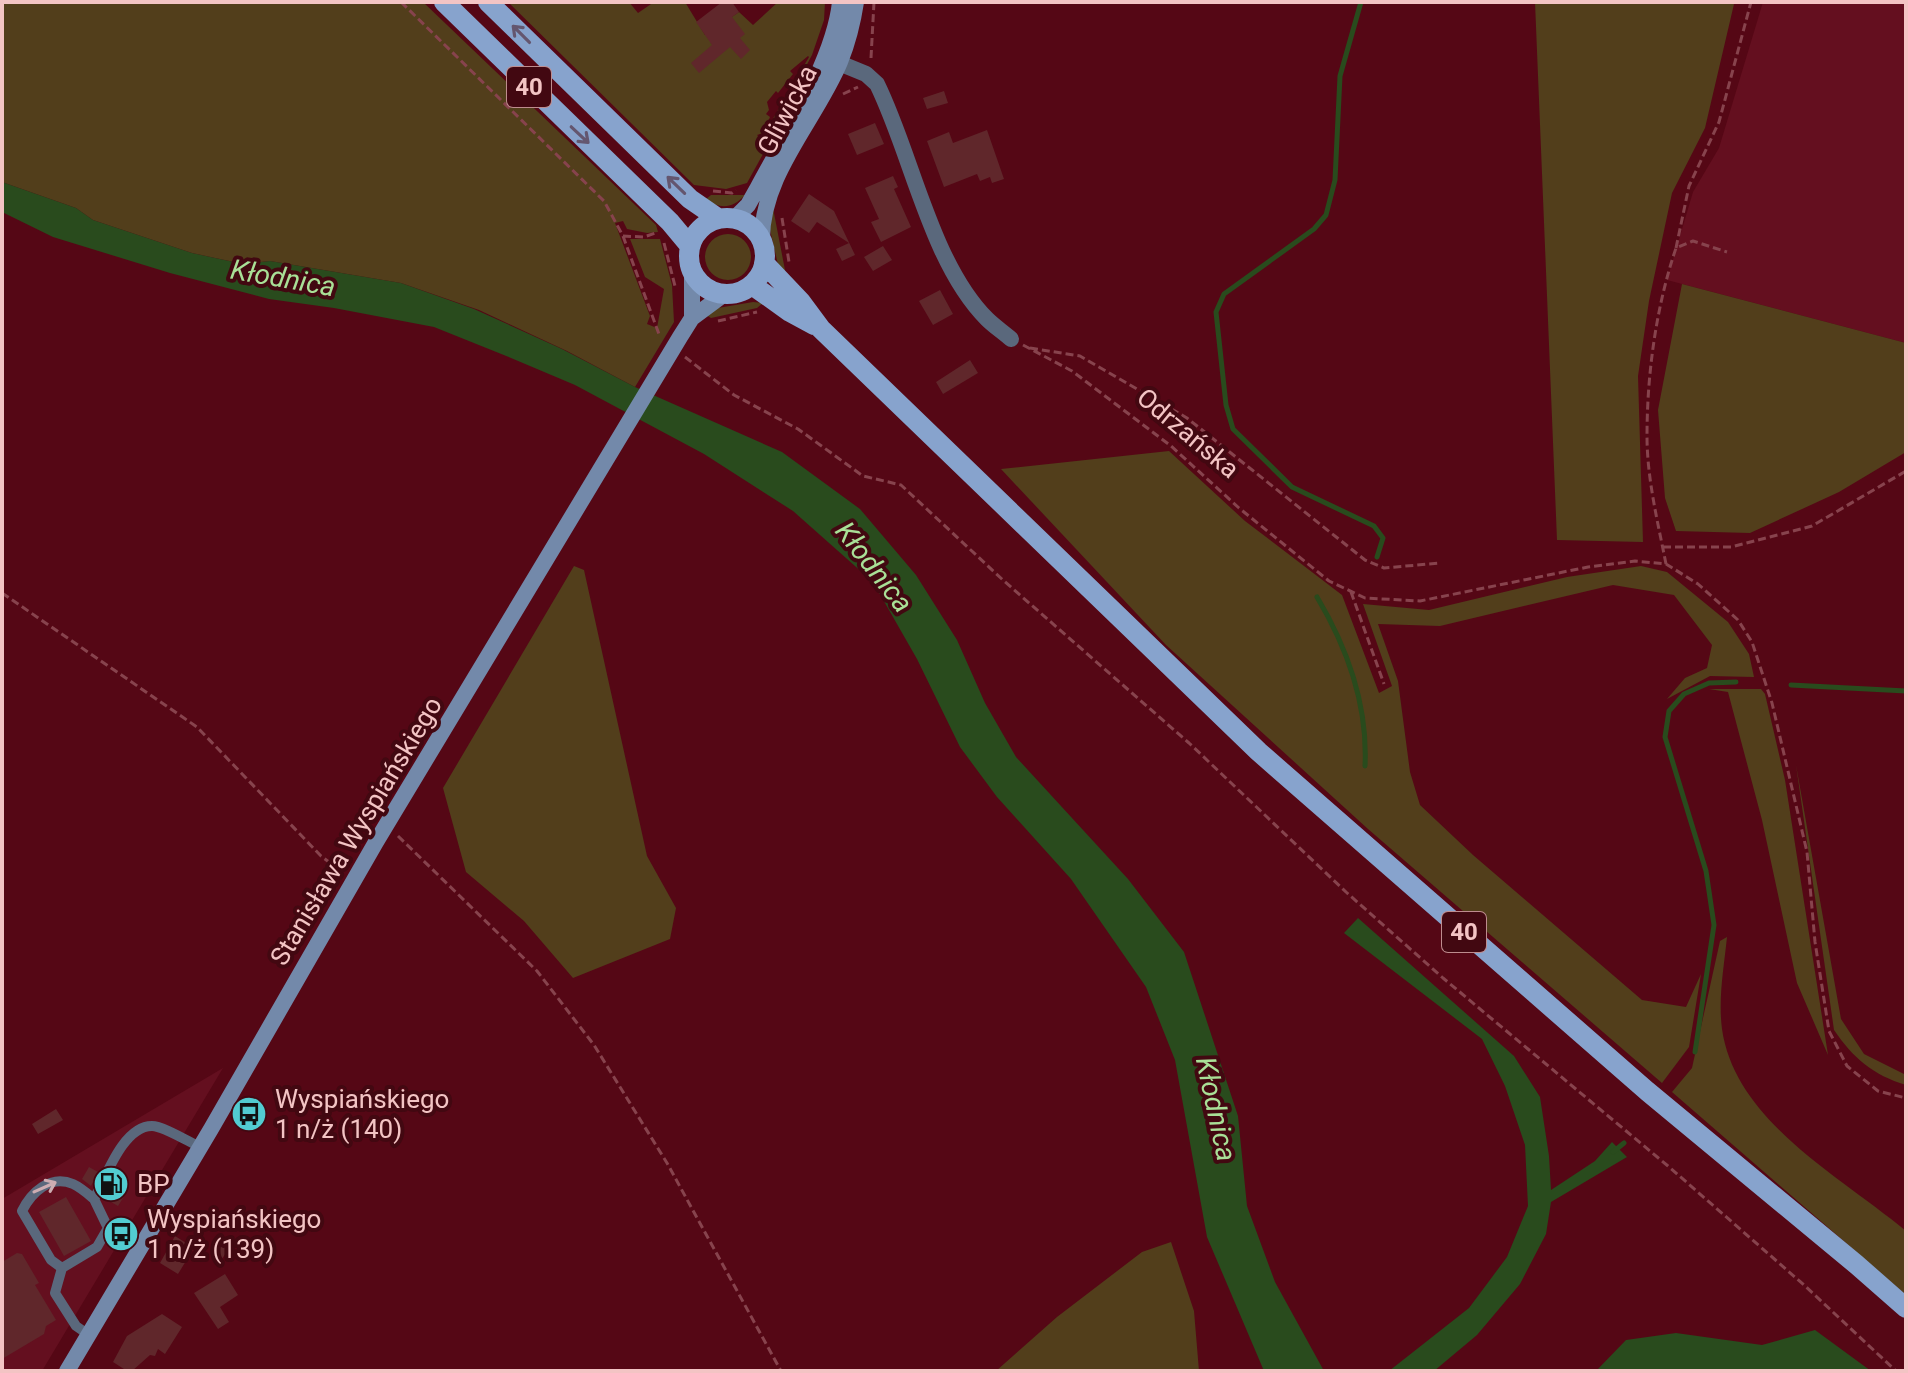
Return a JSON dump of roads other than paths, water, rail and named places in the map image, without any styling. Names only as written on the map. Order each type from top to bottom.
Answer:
[{"type":"main road","name":"40","points":[[444,2],[670,222],[690,246]]},
{"type":"main road","name":"40","points":[[488,2],[690,199],[726,219],[746,223],[762,241]]},
{"type":"main road","name":"Gliwicka","points":[[762,241],[770,197],[833,60],[840,2]]},
{"type":"main road","name":"Gliwicka","points":[[726,219],[752,197],[852,26],[856,2]]},
{"type":"main road","points":[[692,318],[690,246],[701,229],[726,219]]},
{"type":"main road","points":[[692,273],[707,289],[723,295],[742,292],[760,277],[764,263],[762,241]]},
{"type":"main road","name":"40","points":[[764,263],[801,302],[821,329],[1259,752],[1647,1091],[1906,1308]]},
{"type":"main road","name":"40","points":[[752,285],[821,329]]},
{"type":"main road","name":"Stanisława Wyspiańskiego","points":[[67,1371],[354,880],[605,463],[681,346],[692,318],[723,295]]},
{"type":"street","points":[[833,60],[866,74],[877,84],[945,257],[987,320],[1011,339]]},
{"type":"lane","points":[[94,1199],[126,1138],[140,1129],[154,1126],[200,1147]]},
{"type":"lane","points":[[62,1268],[51,1260],[22,1211],[30,1194],[61,1181],[73,1184],[94,1199],[108,1228],[97,1247],[62,1268],[55,1293],[76,1326],[89,1335]]},
{"type":"water","name":"Kłodnica","points":[[2,182],[76,208],[93,220],[192,253],[243,264],[270,261],[401,283],[474,309],[635,387],[782,452],[860,509],[916,575],[957,640],[985,703],[1016,757],[1128,879],[1184,952],[1238,1116],[1247,1206],[1275,1282],[1324,1371],[1264,1371],[1207,1237],[1175,1060],[1146,987],[1071,879],[997,797],[960,747],[917,659],[873,582],[793,511],[704,454],[575,385],[434,327],[269,299],[53,237],[2,212]]},
{"type":"water","points":[[1358,918],[1514,1056],[1540,1097],[1551,1190],[1595,1161],[1612,1142],[1627,1157],[1551,1202],[1546,1234],[1520,1284],[1477,1335],[1434,1371],[1389,1371],[1469,1308],[1507,1257],[1528,1206],[1525,1145],[1505,1086],[1482,1039],[1344,933]]},
{"type":"water","points":[[1815,1330],[1871,1371],[1596,1371],[1626,1340],[1676,1333],[1762,1345]]},
{"type":"waterway","points":[[1361,2],[1340,76],[1335,180],[1326,215],[1314,229],[1224,294],[1216,312],[1226,405],[1233,429],[1292,487],[1374,526],[1383,538],[1377,557]]},
{"type":"waterway","points":[[1317,597],[1338,637],[1354,678],[1363,721],[1365,766]]},
{"type":"waterway","points":[[1695,1052],[1714,925],[1706,871],[1665,737],[1669,711],[1684,694],[1709,683],[1736,682]]},
{"type":"waterway","points":[[1791,685],[1906,691]]},
{"type":"waterway","points":[[1613,1152],[1624,1143]]},
{"type":"place","name":"Wyspiańskiego 1 n/ż (140)","points":[[249,1114]]},
{"type":"place","name":"BP","points":[[111,1184]]},
{"type":"place","name":"Wyspiańskiego 1 n/ż (139)","points":[[121,1234]]}]
